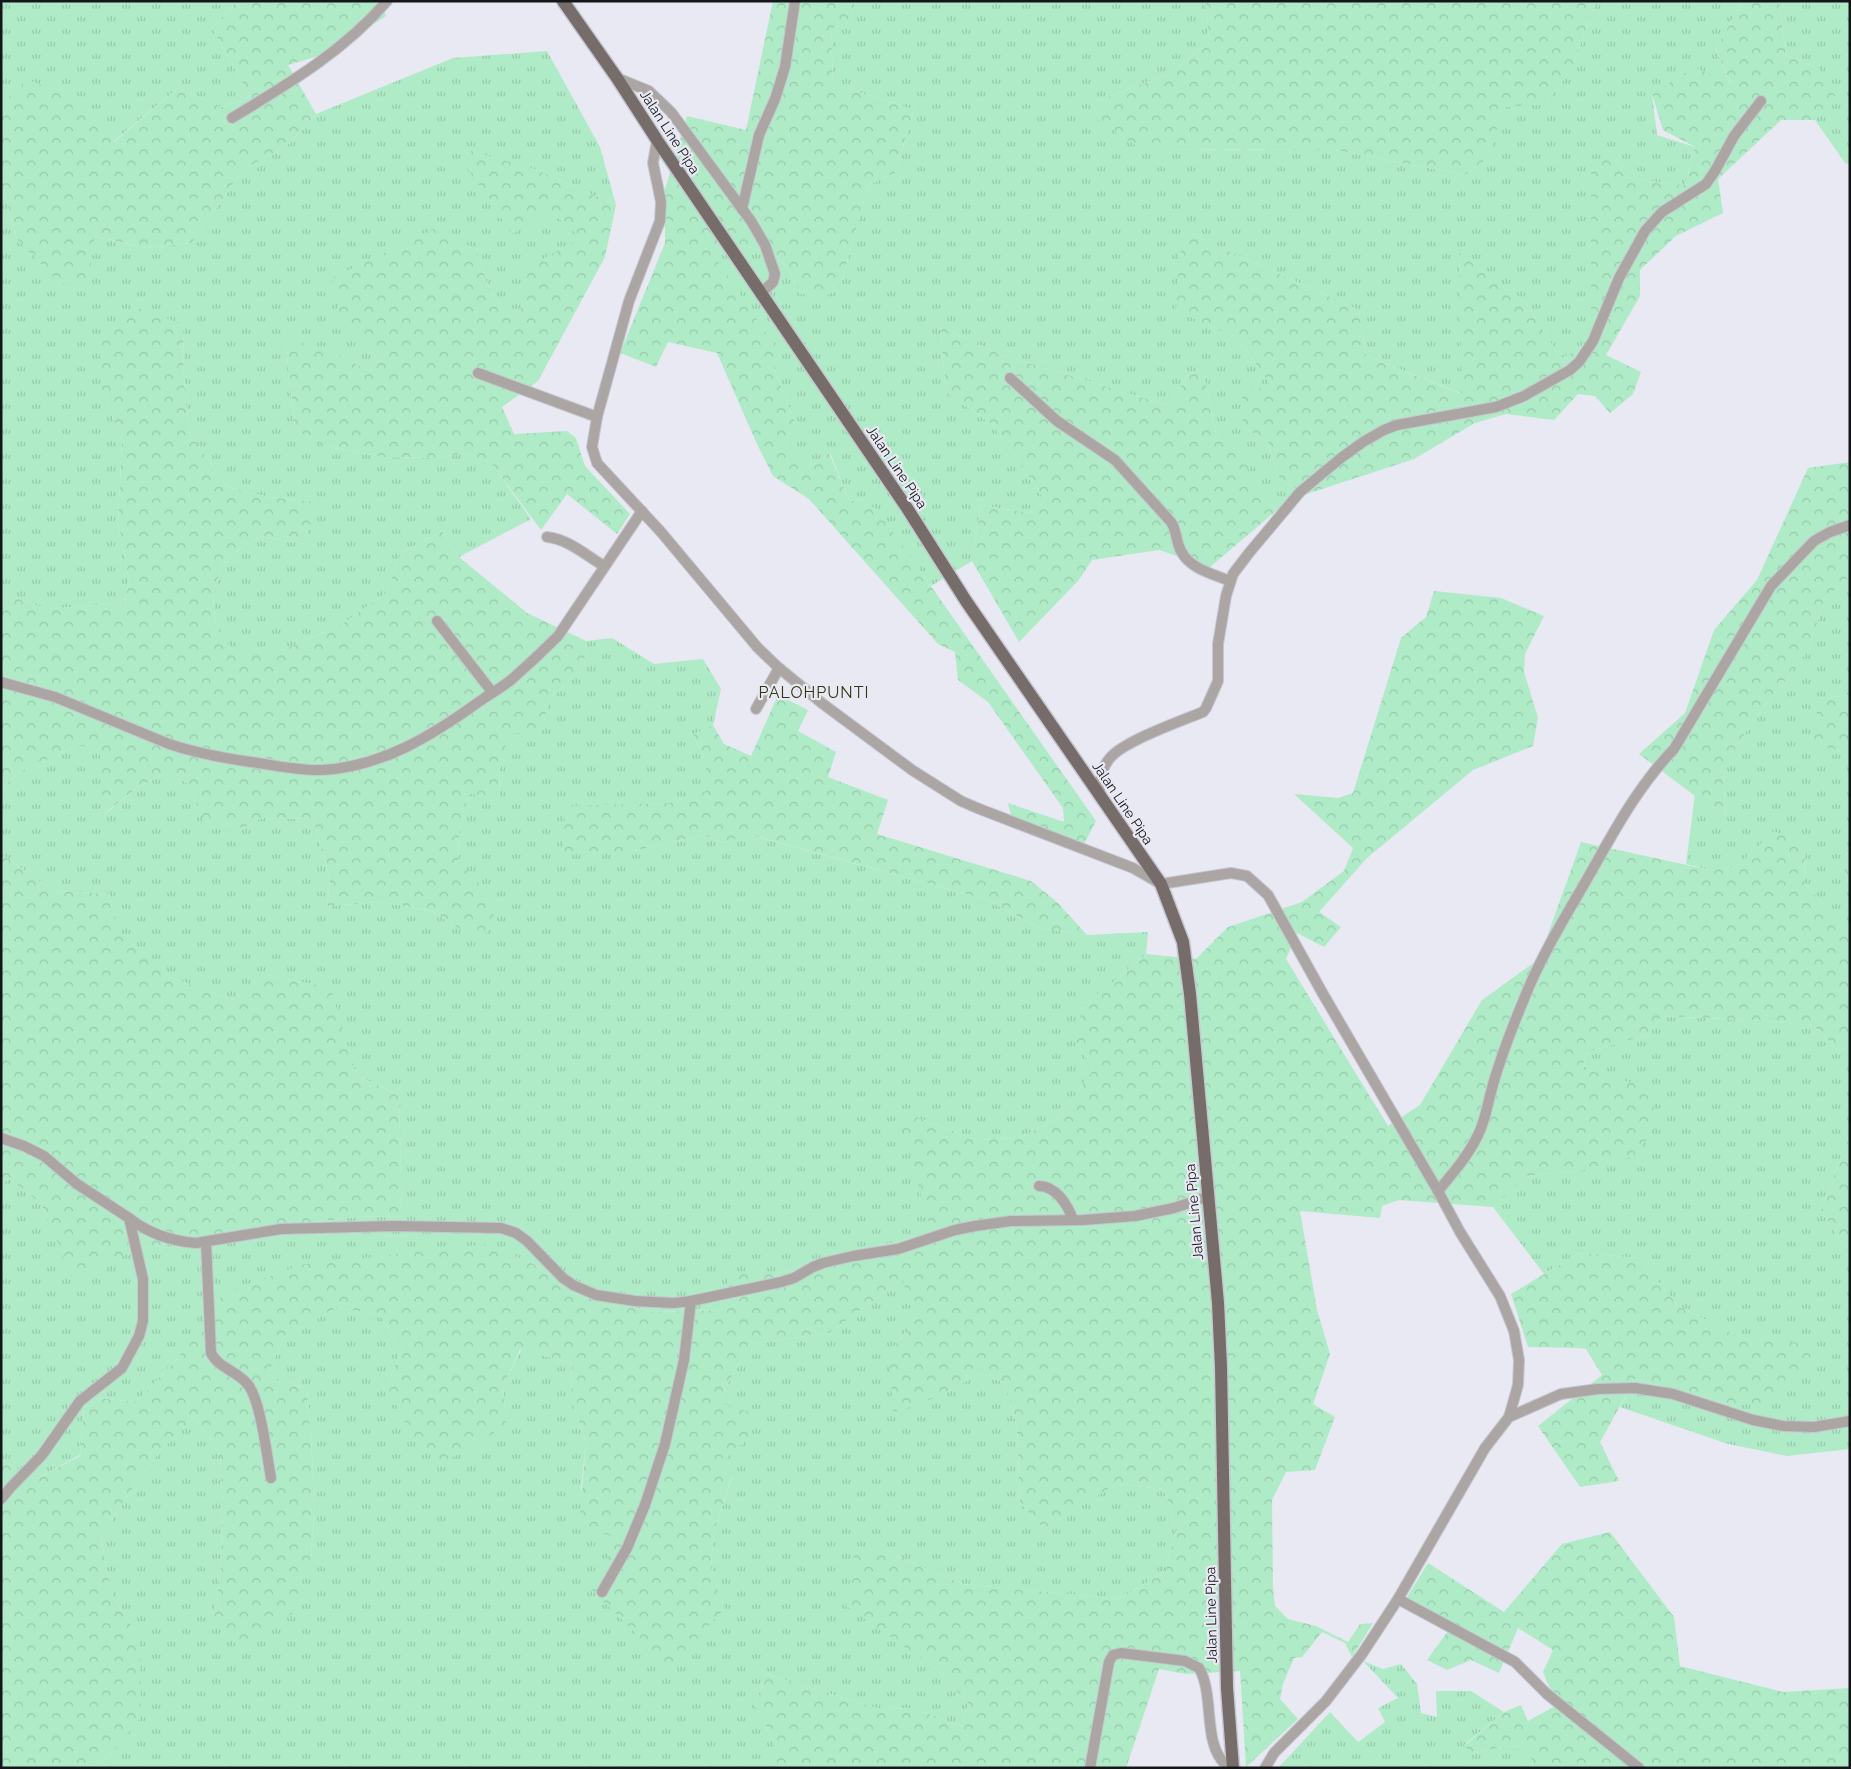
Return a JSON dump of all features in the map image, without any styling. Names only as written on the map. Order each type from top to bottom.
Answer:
[{"type":"main road","name":"Jalan Line Pipa","points":[[563,1],[617,78],[760,294],[906,508],[966,601],[1161,884],[1179,929],[1186,957],[1218,1303],[1221,1367],[1227,1688],[1233,1767]]},
{"type":"street","points":[[232,118],[312,68],[358,32],[387,1]]},
{"type":"street","points":[[742,209],[759,135],[775,99],[785,67],[795,1]]},
{"type":"street","points":[[617,78],[649,91],[671,112],[758,233],[775,274],[773,282],[760,294]]},
{"type":"street","points":[[1100,794],[1099,782],[1101,775],[1108,760],[1113,755],[1129,744],[1204,712],[1218,681],[1218,644],[1230,580],[1249,553],[1300,492],[1341,458],[1384,430],[1397,425],[1482,410],[1511,402],[1574,366],[1593,340],[1619,278],[1645,231],[1662,212],[1706,184],[1734,136],[1761,101]]},
{"type":"street","points":[[657,140],[653,163],[661,202],[660,221],[629,301],[597,416],[592,440],[593,453],[598,463],[642,511],[758,648],[823,704],[912,770],[961,800],[1001,819],[1133,868],[1161,884],[1231,873],[1247,876],[1268,895],[1460,1232],[1500,1296],[1514,1331],[1519,1353],[1519,1373],[1509,1417]]},
{"type":"street","points":[[478,373],[597,416]]},
{"type":"street","points":[[1010,378],[1057,421],[1115,460],[1171,522],[1176,530],[1180,550],[1191,564],[1230,580]]},
{"type":"street","points":[[1,682],[55,697],[188,751],[292,768],[322,770],[369,762],[426,737],[510,681],[558,636],[642,511]]},
{"type":"street","points":[[1438,1191],[1463,1161],[1478,1134],[1495,1079],[1524,999],[1540,964],[1634,800],[1660,763],[1674,749],[1771,586],[1814,540],[1850,525]]},
{"type":"street","points":[[548,537],[565,542],[604,566]]},
{"type":"street","points":[[437,621],[492,692]]},
{"type":"street","points":[[756,709],[779,668]]},
{"type":"street","points":[[1,1138],[24,1146],[44,1156],[77,1184],[140,1227],[159,1236],[185,1242],[206,1242],[281,1229],[321,1227],[501,1228],[516,1233],[528,1241],[568,1282],[596,1294],[635,1301],[674,1303],[781,1282],[794,1278],[823,1263],[898,1249],[955,1230],[1011,1221],[1135,1216],[1174,1208],[1207,1197]]},
{"type":"street","points":[[1039,1186],[1049,1187],[1055,1192],[1066,1205],[1073,1220]]},
{"type":"street","points":[[1,1499],[42,1455],[80,1401],[122,1368],[139,1336],[143,1321],[143,1279],[129,1218]]},
{"type":"street","points":[[206,1242],[208,1324],[211,1353],[218,1363],[245,1382],[250,1389],[260,1422],[271,1478]]},
{"type":"street","points":[[602,1592],[631,1539],[645,1505],[665,1444],[684,1360],[691,1301]]},
{"type":"street","points":[[1265,1768],[1274,1753],[1326,1701],[1340,1684],[1382,1625],[1485,1448],[1500,1426],[1509,1417],[1561,1394],[1598,1389],[1635,1388],[1673,1394],[1753,1420],[1782,1426],[1814,1427],[1850,1421]]},
{"type":"street","points":[[1398,1599],[1514,1662],[1547,1694],[1639,1768]]},
{"type":"street","points":[[1090,1768],[1109,1662],[1113,1655],[1121,1653],[1185,1661],[1199,1668],[1206,1693],[1217,1755],[1226,1765],[1233,1767]]},
{"type":"green space","points":[[1,1],[237,1],[212,28],[251,97],[222,107],[178,88],[113,142],[86,106],[2,104],[1,133]]},
{"type":"green space","points":[[237,1],[380,1],[386,16],[332,52],[288,65],[316,114],[290,143],[242,171],[192,243],[146,248],[95,236],[87,288],[58,282],[17,239],[1,182],[2,104],[27,79],[86,106],[114,142],[178,88],[222,107],[251,97],[212,28]]},
{"type":"green space","points":[[773,1],[855,1],[851,21],[831,29],[833,84],[914,110],[895,173],[868,185],[840,288],[826,296],[801,294],[789,271],[778,257],[747,246],[713,254],[780,354],[774,368],[796,425],[786,441],[809,468],[829,453],[849,500],[876,508],[1096,821],[1083,846],[1011,815],[1008,803],[1064,822],[1063,808],[988,702],[958,680],[955,652],[938,644],[809,499],[773,476],[717,353],[668,342],[656,367],[620,353],[665,243],[665,189],[687,116],[746,130]]},
{"type":"green space","points":[[855,1],[1206,1],[1209,43],[1170,73],[1103,99],[1141,149],[1335,150],[1465,175],[1487,159],[1505,106],[1545,104],[1571,70],[1596,1],[1742,1],[1716,49],[1731,85],[1652,95],[1657,135],[1695,147],[1685,185],[1640,180],[1610,155],[1591,340],[1561,359],[1526,303],[1459,254],[1463,394],[1366,356],[1359,310],[1191,234],[1176,310],[1238,338],[1272,387],[1243,427],[1268,442],[1280,480],[1307,494],[1277,510],[1248,484],[1248,457],[1217,438],[1203,371],[1187,376],[1170,406],[999,354],[940,326],[946,392],[993,425],[1045,500],[1030,513],[981,505],[972,561],[931,586],[876,509],[849,500],[830,453],[809,468],[785,441],[796,425],[774,368],[712,254],[747,246],[778,257],[789,271],[801,294],[840,288],[868,185],[895,173],[914,110],[833,84],[831,29],[851,21]]},
{"type":"green space","points":[[1206,1],[1596,1],[1571,70],[1545,104],[1505,107],[1487,159],[1465,175],[1335,150],[1141,149],[1093,117],[1103,99],[1170,73],[1209,43]]},
{"type":"green space","points":[[1742,1],[1772,1],[1779,3],[1786,56],[1818,68],[1838,92],[1815,120],[1781,120],[1718,179],[1723,213],[1676,236],[1640,270],[1640,296],[1606,355],[1641,372],[1633,394],[1610,413],[1595,396],[1578,394],[1554,420],[1506,414],[1475,423],[1414,459],[1307,494],[1280,480],[1268,442],[1243,427],[1242,391],[1272,387],[1238,338],[1176,311],[1179,255],[1191,234],[1359,310],[1366,356],[1462,394],[1459,253],[1526,303],[1561,359],[1591,340],[1591,171],[1610,155],[1640,180],[1685,185],[1695,147],[1663,130],[1652,94],[1694,67],[1731,84],[1716,49]]},
{"type":"green space","points":[[1772,1],[1850,1],[1850,165],[1845,163],[1815,120],[1837,92],[1818,68],[1786,56],[1779,3]]},
{"type":"green space","points":[[547,51],[600,147],[616,205],[535,169],[551,212],[582,238],[527,303],[509,316],[487,284],[476,249],[339,315],[379,360],[369,371],[333,352],[285,339],[295,426],[323,446],[383,457],[436,458],[465,453],[491,463],[531,519],[459,557],[442,531],[401,553],[386,593],[338,627],[281,650],[232,650],[215,627],[213,592],[226,558],[261,536],[305,544],[315,502],[269,497],[227,487],[191,435],[184,380],[183,324],[101,388],[122,440],[118,521],[129,580],[125,603],[47,609],[1,593],[1,182],[17,239],[94,236],[146,248],[192,243],[242,171],[290,143],[316,114],[453,58]]},
{"type":"green space","points":[[471,151],[535,169],[616,205],[605,257],[538,381],[502,407],[514,434],[567,431],[576,438],[585,466],[630,514],[617,534],[567,494],[541,530],[491,463],[465,453],[436,458],[383,457],[323,446],[295,426],[285,338],[333,352],[369,371],[379,360],[339,315],[332,278],[433,229],[476,249],[487,284],[509,316],[527,303],[526,268],[581,238],[551,212],[512,234],[465,165]]},
{"type":"green space","points":[[134,307],[183,324],[184,380],[191,435],[227,487],[269,497],[316,502],[305,544],[261,536],[226,558],[213,592],[215,627],[232,649],[281,650],[338,627],[386,593],[401,553],[442,531],[459,557],[527,613],[586,641],[584,666],[551,697],[541,731],[509,734],[500,769],[499,801],[469,793],[459,833],[458,861],[487,891],[496,924],[480,938],[458,928],[432,911],[382,902],[327,906],[330,878],[313,819],[262,818],[243,828],[204,821],[187,783],[167,773],[138,787],[103,815],[100,749],[82,744],[21,771],[1,789],[1,593],[47,609],[125,603],[129,580],[118,521],[122,440],[101,388],[99,334]]},
{"type":"green space","points":[[940,326],[999,354],[1170,406],[1187,376],[1203,371],[1217,438],[1249,457],[1248,484],[1277,510],[1210,567],[1159,550],[1092,560],[1078,581],[1019,642],[972,561],[981,505],[1030,513],[1045,500],[993,425],[946,392]]},
{"type":"green space","points":[[1850,462],[1850,577],[1826,597],[1807,652],[1747,730],[1723,769],[1726,819],[1639,754],[1685,713],[1714,630],[1757,580],[1808,468]]},
{"type":"green space","points":[[1850,577],[1850,695],[1819,699],[1813,745],[1840,751],[1850,760],[1850,845],[1842,863],[1850,888],[1850,936],[1805,883],[1804,845],[1738,866],[1710,870],[1686,864],[1695,794],[1726,818],[1723,769],[1747,730],[1807,652],[1826,597]]},
{"type":"green space","points":[[1434,591],[1501,598],[1544,616],[1525,654],[1524,672],[1538,718],[1533,746],[1473,770],[1367,858],[1319,912],[1341,927],[1324,947],[1297,933],[1286,959],[1388,1126],[1420,1105],[1482,1000],[1539,959],[1581,842],[1710,870],[1738,866],[1774,831],[1804,845],[1805,883],[1850,936],[1850,1045],[1839,1051],[1814,1026],[1768,1021],[1662,1016],[1647,1035],[1587,1052],[1582,1069],[1644,1086],[1661,1121],[1634,1156],[1584,1170],[1527,1176],[1493,1207],[1399,1200],[1382,1206],[1380,1218],[1300,1211],[1317,1310],[1330,1354],[1313,1404],[1335,1417],[1315,1470],[1286,1472],[1272,1500],[1275,1606],[1288,1619],[1316,1626],[1348,1642],[1360,1624],[1373,1623],[1352,1657],[1345,1643],[1322,1632],[1302,1657],[1294,1658],[1283,1684],[1280,1699],[1298,1719],[1246,1767],[1240,1671],[1186,1674],[1159,1669],[1126,1768],[774,1768],[774,1742],[755,1705],[766,1674],[880,1709],[914,1708],[962,1727],[968,1703],[934,1667],[846,1606],[854,1555],[886,1552],[962,1584],[1120,1599],[1164,1572],[1177,1529],[1164,1489],[1116,1484],[1044,1529],[1020,1503],[1017,1427],[1005,1383],[980,1373],[942,1395],[893,1413],[889,1352],[916,1320],[902,1279],[829,1333],[749,1344],[718,1402],[749,1412],[751,1436],[719,1465],[732,1476],[714,1531],[711,1568],[724,1609],[670,1668],[591,1589],[617,1538],[579,1525],[586,1442],[571,1399],[572,1363],[520,1350],[503,1386],[506,1424],[478,1444],[441,1463],[415,1442],[387,1387],[401,1350],[379,1314],[336,1308],[283,1338],[268,1375],[307,1389],[315,1496],[311,1558],[292,1614],[257,1636],[234,1643],[214,1617],[220,1577],[223,1510],[220,1455],[195,1417],[160,1451],[127,1496],[101,1538],[112,1595],[140,1639],[141,1717],[114,1751],[90,1768],[1,1768],[1,1460],[36,1479],[80,1456],[85,1397],[136,1402],[177,1359],[223,1294],[300,1265],[487,1244],[538,1266],[567,1293],[602,1298],[650,1312],[721,1310],[730,1272],[777,1273],[837,1255],[932,1234],[900,1119],[914,1116],[976,1140],[1020,1138],[1059,1117],[1094,1069],[1076,1042],[1082,1006],[1146,954],[1196,959],[1228,927],[1302,902],[1344,871],[1353,848],[1294,794],[1338,798],[1353,793],[1401,638],[1426,617]]},
{"type":"green space","points":[[612,638],[654,664],[703,659],[721,689],[713,725],[693,735],[706,761],[707,791],[669,803],[566,807],[634,851],[704,835],[722,843],[751,835],[988,900],[1039,928],[1087,935],[1148,932],[1146,954],[1117,979],[1076,1042],[1094,1069],[1059,1117],[1020,1138],[976,1140],[914,1116],[932,1234],[837,1255],[777,1273],[731,1273],[721,1310],[650,1312],[602,1298],[566,1293],[538,1266],[487,1245],[420,1253],[177,1359],[136,1402],[85,1397],[80,1455],[36,1479],[1,1460],[1,1186],[9,1178],[42,1205],[71,1275],[142,1248],[262,1229],[356,1217],[402,1216],[399,1095],[356,1075],[330,988],[268,975],[233,1000],[170,977],[117,932],[109,894],[54,891],[7,858],[1,856],[1,789],[21,771],[82,744],[101,749],[104,815],[138,787],[167,773],[187,783],[204,821],[243,828],[262,818],[313,819],[330,878],[327,906],[382,902],[432,911],[458,928],[487,891],[458,862],[459,833],[469,793],[499,800],[500,769],[509,733],[541,730],[551,697],[584,666],[586,641]]},
{"type":"green space","points":[[778,695],[808,710],[798,731],[836,752],[828,777],[888,800],[877,834],[1031,881],[1057,902],[1087,935],[1039,928],[988,900],[752,835],[722,843],[704,835],[634,851],[563,851],[565,806],[669,803],[706,791],[706,761],[693,735],[713,725],[724,744],[751,756]]},
{"type":"green space","points":[[1850,695],[1850,760],[1840,751],[1812,745],[1819,699]]},
{"type":"green space","points":[[1850,845],[1850,888],[1842,863]]},
{"type":"green space","points":[[1,856],[7,858],[54,891],[109,894],[118,932],[170,977],[233,1000],[268,975],[331,988],[356,1075],[399,1095],[402,1216],[356,1217],[262,1229],[142,1248],[71,1276],[42,1205],[9,1178],[1,1186]]},
{"type":"green space","points":[[1662,1016],[1768,1021],[1814,1026],[1839,1051],[1850,1045],[1850,1123],[1847,1142],[1821,1210],[1840,1240],[1850,1248],[1850,1449],[1787,1456],[1728,1444],[1620,1407],[1635,1379],[1733,1405],[1810,1345],[1742,1338],[1678,1306],[1639,1258],[1579,1253],[1544,1274],[1493,1207],[1527,1176],[1584,1170],[1582,1069],[1587,1052],[1647,1035]]},
{"type":"green space","points":[[1850,1123],[1850,1248],[1840,1240],[1821,1210],[1847,1142]]},
{"type":"green space","points":[[1579,1253],[1639,1258],[1678,1306],[1742,1338],[1810,1344],[1810,1358],[1768,1403],[1733,1405],[1635,1379],[1600,1442],[1619,1481],[1580,1487],[1538,1426],[1602,1375],[1586,1349],[1528,1347],[1511,1294]]},
{"type":"green space","points":[[903,1278],[916,1320],[889,1352],[942,1395],[980,1373],[1005,1383],[1017,1427],[1020,1503],[1044,1529],[1116,1484],[1164,1489],[1177,1529],[1164,1572],[1120,1599],[962,1584],[886,1552],[847,1606],[934,1667],[968,1703],[962,1727],[914,1708],[880,1709],[766,1674],[755,1705],[774,1742],[774,1768],[90,1768],[114,1751],[140,1639],[112,1595],[101,1538],[127,1496],[160,1451],[195,1417],[220,1455],[223,1510],[220,1577],[214,1617],[292,1613],[311,1558],[315,1496],[307,1389],[268,1375],[283,1338],[336,1308],[379,1314],[401,1350],[387,1387],[506,1424],[503,1386],[521,1350],[572,1363],[571,1399],[586,1442],[581,1490],[617,1538],[724,1609],[711,1568],[714,1531],[732,1477],[719,1466],[718,1402],[749,1344],[829,1333]]},
{"type":"green space","points":[[1610,1532],[1674,1617],[1680,1666],[1783,1692],[1850,1688],[1850,1768],[1533,1768],[1530,1748],[1501,1747],[1472,1754],[1464,1746],[1504,1712],[1521,1705],[1528,1721],[1557,1705],[1543,1672],[1553,1650],[1518,1628],[1499,1673],[1471,1660],[1447,1670],[1427,1660],[1448,1631],[1404,1602],[1428,1563],[1504,1612],[1562,1544]]},
{"type":"green space","points":[[1363,1661],[1383,1669],[1401,1664],[1417,1684],[1421,1713],[1437,1717],[1436,1691],[1471,1691],[1504,1712],[1464,1745],[1472,1754],[1501,1747],[1531,1748],[1533,1768],[1278,1768],[1330,1712],[1358,1742],[1385,1722],[1378,1708],[1398,1698]]},
{"type":"district","name":"PALOHPUNTI","points":[[814,692]]}]
